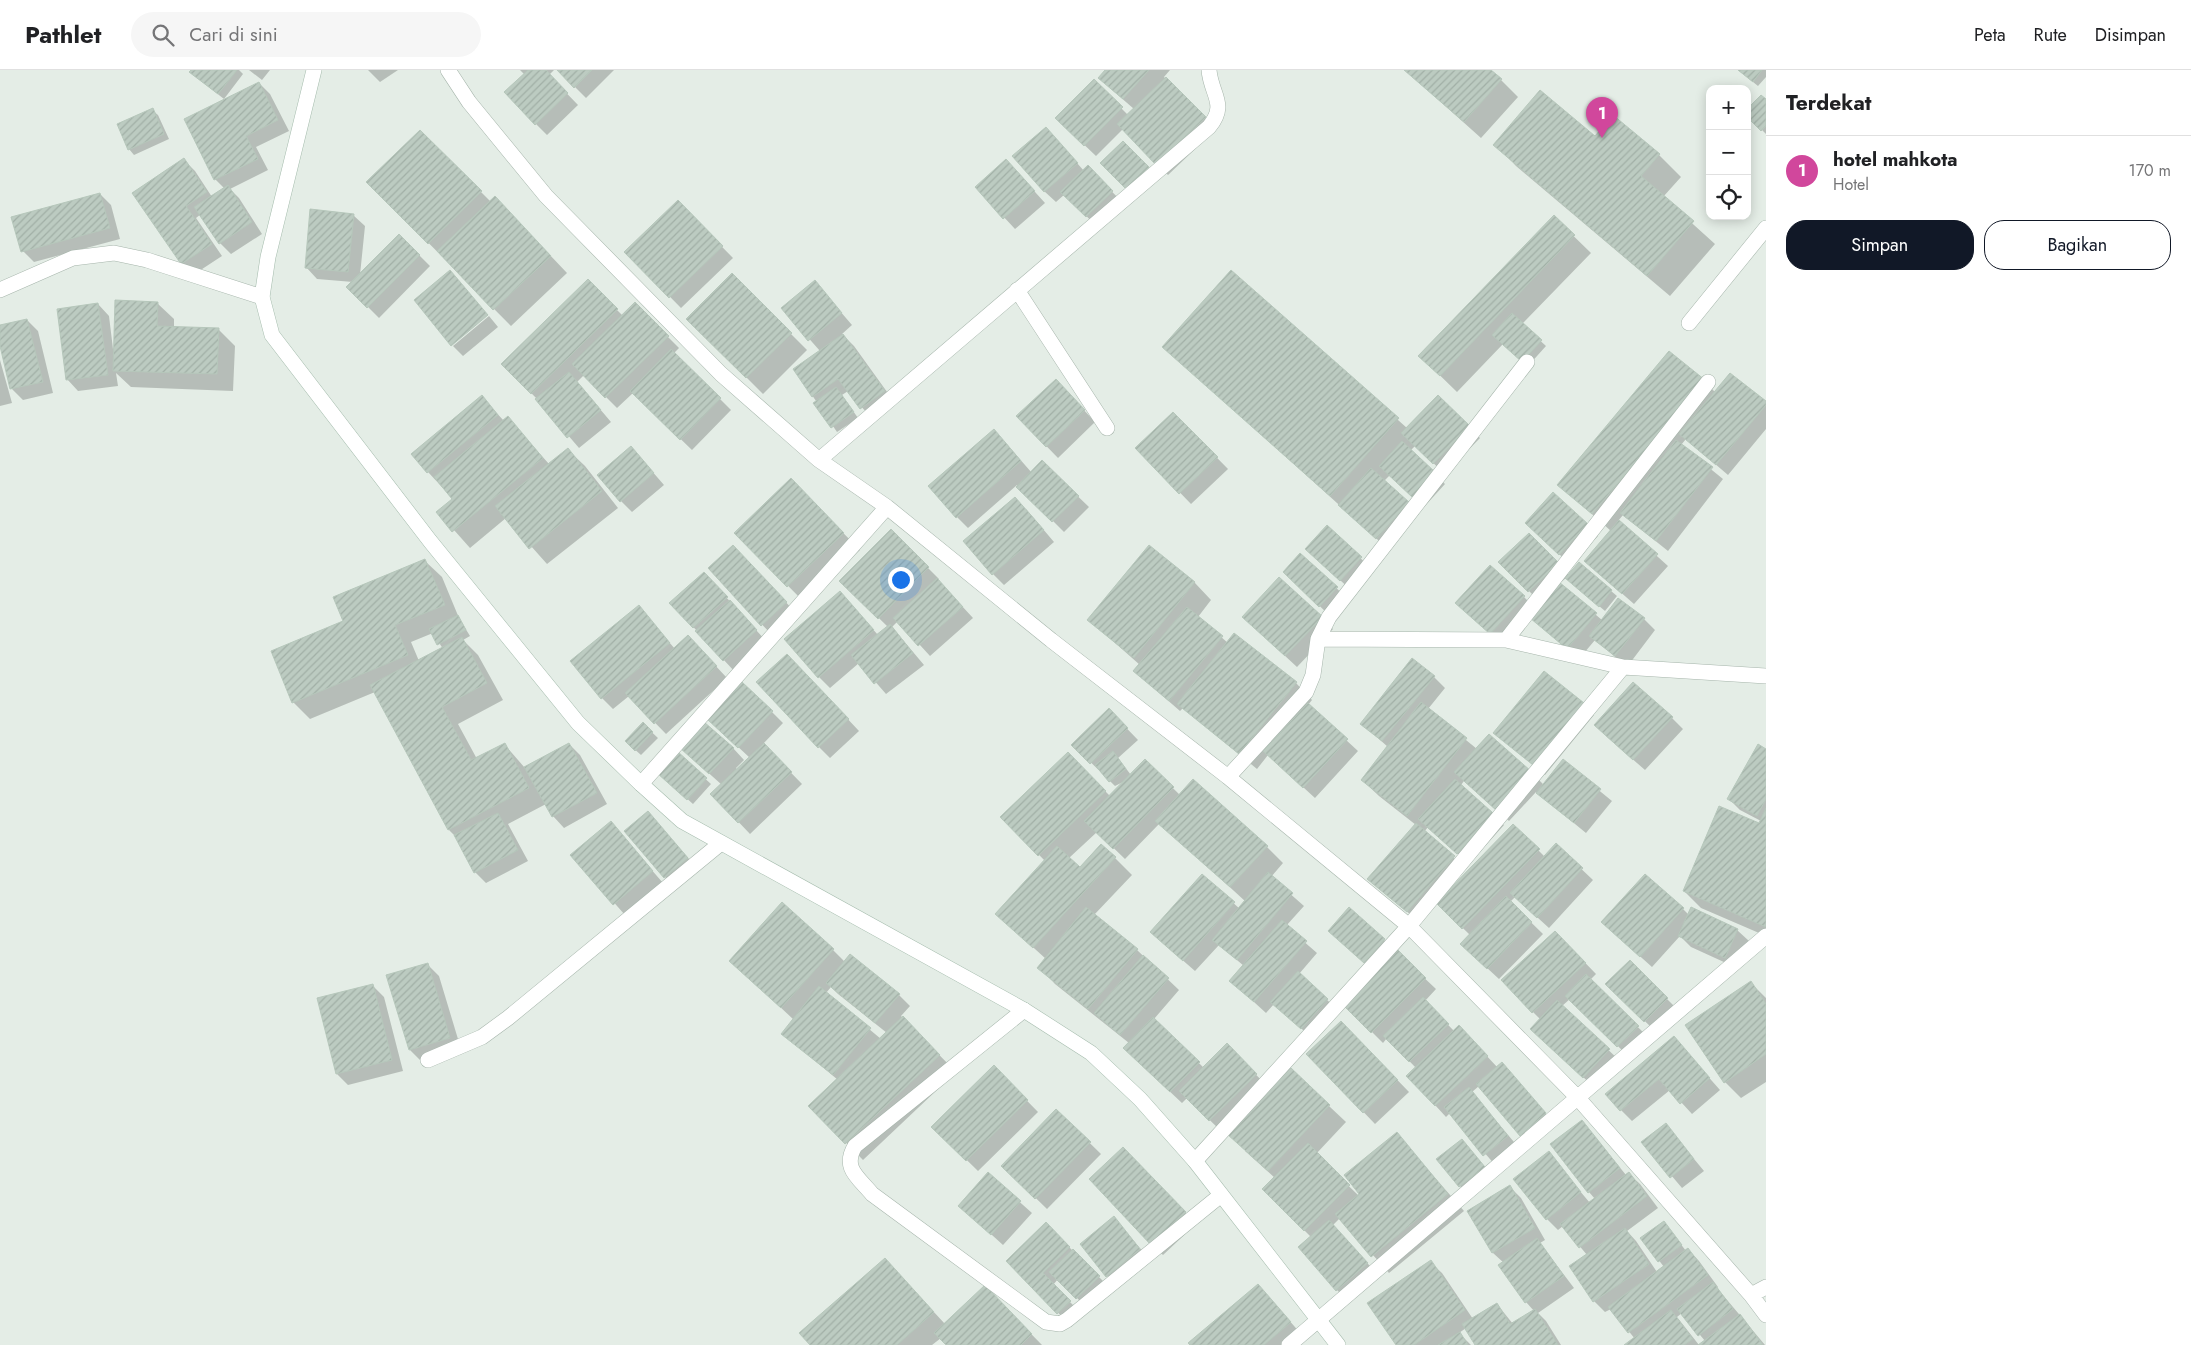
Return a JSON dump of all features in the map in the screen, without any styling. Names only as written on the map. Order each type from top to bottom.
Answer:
[{"type":"street","points":[[314,70],[268,257],[262,296],[272,335],[304,380],[430,541],[578,723],[682,821],[1024,1010],[1091,1053],[1140,1099],[1195,1161],[1338,1345]]},
{"type":"street","points":[[448,70],[469,102],[546,196],[596,250],[721,374],[820,460],[887,507],[1051,640],[1228,777],[1409,926],[1577,1097],[1752,1295],[1766,1315]]},
{"type":"street","points":[[820,460],[1209,127],[1218,116],[1219,109],[1210,70]]},
{"type":"street","points":[[1689,323],[1766,228]]},
{"type":"street","points":[[0,290],[73,258],[114,253],[147,260],[262,296]]},
{"type":"street","points":[[1018,290],[1107,428]]},
{"type":"street","points":[[1228,777],[1306,692],[1313,675],[1318,639],[1329,617],[1527,362]]},
{"type":"street","points":[[1506,640],[1708,382]]},
{"type":"street","points":[[641,784],[887,507]]},
{"type":"street","points":[[1318,639],[1506,640],[1623,667],[1766,676]]},
{"type":"street","points":[[1195,1161],[1409,926],[1623,667]]},
{"type":"street","points":[[428,1060],[482,1037],[508,1018],[721,843]]},
{"type":"street","points":[[1288,1345],[1766,936]]},
{"type":"street","points":[[1024,1010],[854,1146],[850,1155],[850,1168],[872,1194],[1046,1322],[1054,1324],[1068,1320],[1221,1195]]},
{"type":"street","points":[[1752,1295],[1766,1287]]},
{"type":"building","points":[[191,70],[237,70],[218,94],[189,72]]},
{"type":"building","points":[[528,70],[546,70],[568,93],[535,125],[504,92]]},
{"type":"building","points":[[557,70],[592,70],[574,88]]},
{"type":"building","points":[[1105,70],[1149,70],[1123,99],[1098,78]]},
{"type":"building","points":[[1404,70],[1491,70],[1502,79],[1464,122]]},
{"type":"building","points":[[1738,70],[1762,70],[1753,82]]},
{"type":"building","points":[[1166,77],[1206,117],[1156,165],[1117,124]]},
{"type":"building","points":[[1094,79],[1123,107],[1084,146],[1055,118]]},
{"type":"building","points":[[259,82],[278,120],[246,136],[258,159],[214,180],[184,119]]},
{"type":"building","points":[[1540,90],[1595,136],[1613,115],[1660,154],[1641,176],[1694,221],[1647,276],[1493,145]]},
{"type":"building","points":[[1761,95],[1766,99],[1766,126],[1761,131],[1751,121],[1751,105]]},
{"type":"building","points":[[153,108],[164,134],[128,150],[117,124]]},
{"type":"building","points":[[1046,127],[1078,163],[1044,192],[1012,156]]},
{"type":"building","points":[[420,130],[482,191],[428,244],[366,182]]},
{"type":"building","points":[[1123,141],[1149,167],[1126,189],[1100,163]]},
{"type":"building","points":[[184,158],[207,192],[186,206],[212,244],[181,264],[132,193]]},
{"type":"building","points":[[1006,159],[1035,191],[1003,219],[975,187]]},
{"type":"building","points":[[1088,165],[1113,191],[1086,217],[1060,192]]},
{"type":"building","points":[[228,185],[252,222],[219,244],[194,207]]},
{"type":"building","points":[[100,193],[110,228],[21,252],[11,217]]},
{"type":"building","points":[[495,196],[551,256],[493,310],[437,251]]},
{"type":"building","points":[[678,200],[723,246],[669,298],[624,252]]},
{"type":"building","points":[[310,209],[354,214],[348,272],[305,268]]},
{"type":"building","points":[[1554,215],[1575,235],[1440,376],[1418,356]]},
{"type":"building","points":[[399,234],[420,255],[367,308],[346,287]]},
{"type":"building","points":[[450,270],[488,315],[451,346],[414,300]]},
{"type":"building","points":[[1231,270],[1399,418],[1330,496],[1162,347]]},
{"type":"building","points":[[732,273],[792,333],[746,378],[686,319]]},
{"type":"building","points":[[588,279],[618,309],[531,394],[501,364]]},
{"type":"building","points":[[815,280],[842,313],[808,341],[781,308]]},
{"type":"building","points":[[115,300],[158,302],[157,326],[219,328],[217,374],[113,371]]},
{"type":"building","points":[[635,302],[669,336],[605,398],[572,364]]},
{"type":"building","points":[[98,303],[108,375],[66,380],[57,309]]},
{"type":"building","points":[[1512,313],[1542,340],[1522,362],[1492,335]]},
{"type":"building","points":[[27,319],[43,382],[10,389],[0,346],[0,325]]},
{"type":"building","points":[[843,334],[885,391],[860,409],[838,379],[812,397],[793,369]]},
{"type":"building","points":[[671,349],[721,398],[680,440],[630,391]]},
{"type":"building","points":[[1669,351],[1705,380],[1592,514],[1557,485]]},
{"type":"building","points":[[569,372],[601,410],[567,438],[535,399]]},
{"type":"building","points":[[1730,373],[1766,401],[1766,405],[1716,465],[1679,434]]},
{"type":"building","points":[[1056,379],[1085,410],[1046,447],[1016,416]]},
{"type":"building","points":[[836,387],[854,412],[831,428],[813,403]]},
{"type":"building","points":[[482,395],[498,415],[427,473],[411,454]]},
{"type":"building","points":[[1438,395],[1470,426],[1433,464],[1401,433]]},
{"type":"building","points":[[1173,412],[1218,457],[1179,494],[1135,448]]},
{"type":"building","points":[[508,416],[543,458],[452,532],[436,512],[452,499],[434,477]]},
{"type":"building","points":[[994,429],[1021,461],[956,518],[928,486]]},
{"type":"building","points":[[1676,440],[1713,467],[1656,541],[1620,513]]},
{"type":"building","points":[[1402,441],[1435,472],[1412,497],[1379,466]]},
{"type":"building","points":[[631,446],[654,473],[620,502],[597,475]]},
{"type":"building","points":[[568,448],[602,491],[529,549],[495,506]]},
{"type":"building","points":[[1042,460],[1079,496],[1052,522],[1016,487]]},
{"type":"building","points":[[1371,468],[1409,502],[1376,539],[1338,505]]},
{"type":"building","points":[[791,478],[844,533],[787,587],[734,533]]},
{"type":"building","points":[[1553,492],[1588,524],[1559,555],[1525,523]]},
{"type":"building","points":[[1015,497],[1044,530],[992,575],[963,541]]},
{"type":"building","points":[[1619,520],[1658,554],[1622,594],[1584,561]]},
{"type":"building","points":[[1327,525],[1362,557],[1340,581],[1305,549]]},
{"type":"building","points":[[891,529],[929,567],[878,619],[839,581]]},
{"type":"building","points":[[1529,533],[1559,563],[1528,592],[1498,562]]},
{"type":"building","points":[[733,545],[787,602],[761,626],[708,568]]},
{"type":"building","points":[[1149,545],[1195,582],[1134,658],[1087,620]]},
{"type":"building","points":[[1300,553],[1338,587],[1319,607],[1283,572]]},
{"type":"building","points":[[425,559],[445,605],[395,625],[408,655],[292,703],[271,651],[343,621],[333,597]]},
{"type":"building","points":[[1579,562],[1612,590],[1599,607],[1565,578]]},
{"type":"building","points":[[1490,565],[1525,596],[1490,634],[1455,603]]},
{"type":"building","points":[[704,572],[728,597],[693,628],[669,603]]},
{"type":"building","points":[[1279,577],[1323,617],[1285,656],[1242,617]]},
{"type":"building","points":[[937,578],[963,607],[918,646],[893,618]]},
{"type":"building","points":[[1559,582],[1597,613],[1567,649],[1530,618]]},
{"type":"building","points":[[840,591],[874,630],[818,678],[784,639]]},
{"type":"building","points":[[1618,598],[1645,618],[1615,656],[1589,636]]},
{"type":"building","points":[[730,600],[757,630],[723,661],[695,631]]},
{"type":"building","points":[[639,605],[670,643],[601,699],[570,661]]},
{"type":"building","points":[[1187,607],[1223,636],[1169,701],[1133,671]]},
{"type":"building","points":[[458,615],[466,630],[437,645],[429,629]]},
{"type":"building","points":[[890,624],[913,653],[874,684],[851,655]]},
{"type":"building","points":[[1234,633],[1297,682],[1239,754],[1177,704]]},
{"type":"building","points":[[688,635],[717,666],[654,724],[625,693]]},
{"type":"building","points":[[462,637],[487,683],[442,707],[471,760],[505,743],[529,788],[448,830],[370,685]]},
{"type":"building","points":[[787,654],[849,719],[818,748],[756,682]]},
{"type":"building","points":[[1412,658],[1435,676],[1382,741],[1360,724]]},
{"type":"building","points":[[1544,671],[1584,703],[1533,765],[1493,733]]},
{"type":"building","points":[[742,682],[773,711],[738,748],[707,719]]},
{"type":"building","points":[[1633,682],[1673,717],[1633,760],[1594,725]]},
{"type":"building","points":[[1421,702],[1467,738],[1407,816],[1361,780]]},
{"type":"building","points":[[1308,703],[1348,739],[1303,788],[1263,751]]},
{"type":"building","points":[[1109,708],[1128,728],[1090,764],[1071,745]]},
{"type":"building","points":[[643,722],[653,732],[635,751],[625,741]]},
{"type":"building","points":[[704,722],[734,748],[709,774],[680,748]]},
{"type":"building","points":[[1489,734],[1532,772],[1497,811],[1454,772]]},
{"type":"building","points":[[569,743],[597,793],[552,817],[524,767]]},
{"type":"building","points":[[764,743],[792,772],[738,823],[710,794]]},
{"type":"building","points":[[1758,744],[1766,749],[1766,799],[1757,816],[1727,799]]},
{"type":"building","points":[[677,751],[707,778],[687,800],[657,773]]},
{"type":"building","points":[[1113,751],[1126,769],[1109,782],[1095,765]]},
{"type":"building","points":[[1068,752],[1106,791],[1038,856],[1000,817]]},
{"type":"building","points":[[1145,759],[1174,787],[1113,849],[1084,821]]},
{"type":"building","points":[[1563,759],[1601,789],[1574,823],[1536,793]]},
{"type":"building","points":[[1193,779],[1268,846],[1230,887],[1155,821]]},
{"type":"building","points":[[1455,779],[1493,813],[1457,854],[1418,819]]},
{"type":"building","points":[[1719,806],[1759,823],[1766,808],[1766,927],[1683,891]]},
{"type":"building","points":[[648,811],[688,858],[664,878],[624,831]]},
{"type":"building","points":[[498,813],[518,850],[474,873],[454,835]]},
{"type":"building","points":[[611,821],[653,871],[613,905],[570,855]]},
{"type":"building","points":[[1416,823],[1455,856],[1407,912],[1367,879]]},
{"type":"building","points":[[1513,824],[1540,849],[1462,929],[1436,903]]},
{"type":"building","points":[[1556,843],[1583,868],[1537,918],[1510,893]]},
{"type":"building","points":[[1101,844],[1116,857],[1033,948],[995,914],[1057,846],[1080,867]]},
{"type":"building","points":[[1268,872],[1293,893],[1237,960],[1212,940]]},
{"type":"building","points":[[1202,874],[1235,902],[1183,961],[1150,932]]},
{"type":"building","points":[[1645,874],[1684,908],[1640,957],[1601,922]]},
{"type":"building","points":[[1506,896],[1532,922],[1487,969],[1460,944]]},
{"type":"building","points":[[782,902],[834,949],[781,1008],[729,961]]},
{"type":"building","points":[[1086,907],[1138,949],[1088,1009],[1037,968]]},
{"type":"building","points":[[1349,907],[1385,939],[1364,963],[1328,931]]},
{"type":"building","points":[[1691,907],[1738,929],[1725,958],[1678,936]]},
{"type":"building","points":[[1282,920],[1307,941],[1254,1002],[1229,981]]},
{"type":"building","points":[[1555,931],[1586,963],[1532,1013],[1501,980]]},
{"type":"building","points":[[1398,950],[1426,978],[1371,1033],[1343,1005]]},
{"type":"building","points":[[850,954],[900,994],[875,1023],[826,983]]},
{"type":"building","points":[[1143,955],[1169,978],[1120,1035],[1094,1013]]},
{"type":"building","points":[[1630,960],[1668,998],[1644,1022],[1605,984]]},
{"type":"building","points":[[428,963],[450,1038],[409,1050],[386,975]]},
{"type":"building","points":[[1298,971],[1328,999],[1301,1029],[1270,1002]]},
{"type":"building","points":[[1586,974],[1639,1026],[1617,1047],[1565,996]]},
{"type":"building","points":[[1751,981],[1766,1004],[1766,1054],[1724,1083],[1685,1025]]},
{"type":"building","points":[[373,984],[392,1060],[336,1074],[317,998]]},
{"type":"building","points":[[819,986],[871,1028],[833,1075],[781,1034]]},
{"type":"building","points":[[1423,997],[1449,1024],[1409,1062],[1383,1036]]},
{"type":"building","points":[[1557,1000],[1610,1049],[1583,1078],[1530,1029]]},
{"type":"building","points":[[903,1016],[940,1055],[845,1144],[808,1106]]},
{"type":"building","points":[[1153,1017],[1200,1062],[1170,1092],[1123,1048]]},
{"type":"building","points":[[1341,1021],[1398,1080],[1363,1113],[1306,1054]]},
{"type":"building","points":[[1459,1025],[1488,1056],[1435,1106],[1406,1076]]},
{"type":"building","points":[[1674,1036],[1710,1078],[1680,1104],[1659,1079],[1620,1111],[1605,1094]]},
{"type":"building","points":[[1227,1043],[1257,1074],[1209,1121],[1179,1091]]},
{"type":"building","points":[[1502,1062],[1546,1113],[1520,1136],[1476,1084]]},
{"type":"building","points":[[994,1065],[1028,1100],[966,1161],[931,1127]]},
{"type":"building","points":[[1290,1067],[1330,1105],[1268,1171],[1227,1134]]},
{"type":"building","points":[[1469,1087],[1508,1136],[1483,1156],[1444,1107]]},
{"type":"building","points":[[1056,1109],[1091,1142],[1035,1199],[1001,1166]]},
{"type":"building","points":[[1582,1120],[1620,1168],[1588,1193],[1550,1144]]},
{"type":"building","points":[[1666,1123],[1694,1159],[1670,1178],[1641,1142]]},
{"type":"building","points":[[1397,1132],[1448,1194],[1371,1257],[1335,1214],[1359,1194],[1344,1175]]},
{"type":"building","points":[[1462,1139],[1485,1167],[1459,1187],[1436,1159]]},
{"type":"building","points":[[1308,1143],[1350,1185],[1304,1231],[1262,1189]]},
{"type":"building","points":[[1123,1147],[1186,1212],[1151,1245],[1089,1179]]},
{"type":"building","points":[[1549,1151],[1581,1192],[1546,1220],[1513,1179]]},
{"type":"building","points":[[988,1172],[1021,1201],[991,1235],[958,1206]]},
{"type":"building","points":[[1629,1172],[1647,1196],[1579,1248],[1560,1224]]},
{"type":"building","points":[[1510,1185],[1535,1228],[1492,1253],[1467,1211]]},
{"type":"building","points":[[1114,1216],[1140,1249],[1106,1277],[1080,1244]]},
{"type":"building","points":[[1329,1220],[1368,1263],[1336,1291],[1298,1247]]},
{"type":"building","points":[[1664,1221],[1682,1245],[1658,1262],[1640,1238]]},
{"type":"building","points":[[1046,1222],[1070,1247],[1043,1273],[1071,1301],[1057,1314],[1006,1261]]},
{"type":"building","points":[[1625,1228],[1649,1264],[1593,1302],[1569,1266]]},
{"type":"building","points":[[1537,1238],[1564,1276],[1525,1303],[1498,1265]]},
{"type":"building","points":[[1688,1248],[1708,1275],[1628,1333],[1608,1307]]},
{"type":"building","points":[[1073,1249],[1100,1276],[1076,1299],[1049,1272]]},
{"type":"building","points":[[885,1258],[934,1312],[897,1345],[810,1345],[799,1333]]},
{"type":"building","points":[[1431,1260],[1465,1310],[1414,1345],[1396,1345],[1367,1303]]},
{"type":"building","points":[[1713,1282],[1733,1309],[1698,1336],[1677,1309]]},
{"type":"building","points":[[1258,1284],[1291,1322],[1264,1345],[1190,1345],[1188,1343]]},
{"type":"building","points":[[985,1285],[1032,1334],[1021,1345],[946,1345],[934,1333]]},
{"type":"building","points":[[1497,1303],[1510,1324],[1535,1309],[1558,1345],[1475,1345],[1462,1324]]},
{"type":"building","points":[[1671,1310],[1693,1339],[1684,1345],[1624,1345]]},
{"type":"building","points":[[1740,1314],[1763,1345],[1698,1345]]},
{"type":"building","points":[[1460,1332],[1468,1345],[1438,1345]]},
{"type":"place","name":"hotel mahkota","points":[[1602,138]]}]
